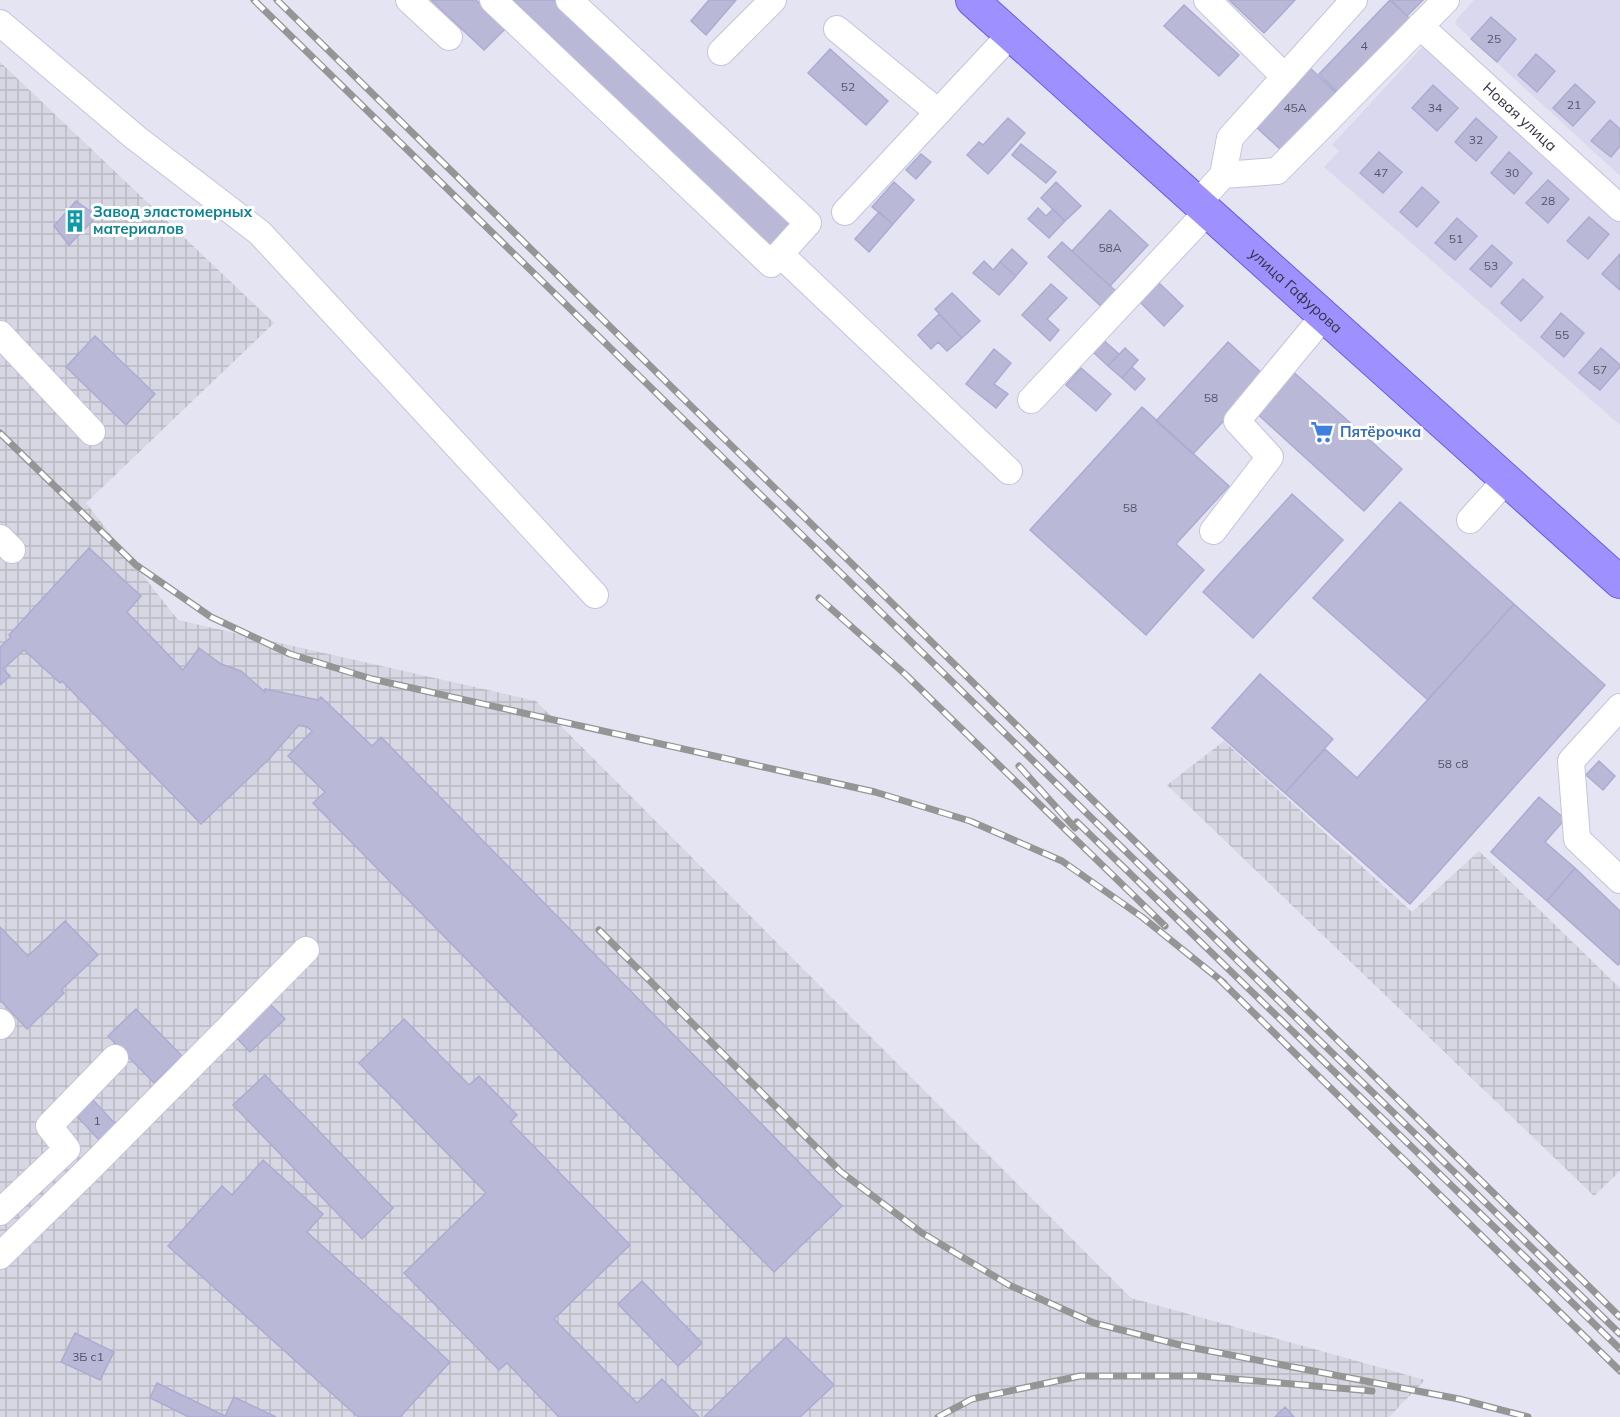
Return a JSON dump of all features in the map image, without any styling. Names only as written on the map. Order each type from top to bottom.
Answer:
[{"type":"main road","name":"улица Гафурова","points":[[972,0],[1620,582]]},
{"type":"street","points":[[409,0],[449,37]]},
{"type":"street","points":[[493,0],[771,264],[808,223],[569,0]]},
{"type":"street","points":[[721,52],[773,0]]},
{"type":"street","points":[[1207,0],[1285,77]]},
{"type":"street","points":[[1031,400],[1202,208],[1223,175],[1230,138],[1354,0]]},
{"type":"street","points":[[1223,175],[1277,171],[1446,0]]},
{"type":"street","points":[[0,23],[136,138],[260,233],[595,595]]},
{"type":"street","name":"Новая улица","points":[[1420,26],[1620,208]]},
{"type":"street","points":[[837,29],[938,112]]},
{"type":"street","points":[[845,212],[1010,34]]},
{"type":"street","points":[[780,254],[1009,471]]},
{"type":"street","points":[[1213,531],[1270,457],[1237,421],[1323,317]]},
{"type":"street","points":[[0,334],[92,432]]},
{"type":"street","points":[[1470,520],[1506,480]]},
{"type":"street","points":[[1620,707],[1571,761],[1576,840],[1620,880]]},
{"type":"street","points":[[0,1256],[89,1170],[306,950]]},
{"type":"street","points":[[0,1212],[67,1149],[49,1126],[115,1058]]},
{"type":"shaded area","points":[[1474,0],[1620,0],[1620,176],[1455,24],[1457,23],[1455,21]]},
{"type":"shaded area","points":[[1425,44],[1620,222],[1620,425],[1324,167],[1339,151],[1332,145]]},
{"type":"shaded area","points":[[0,62],[274,323],[86,503],[178,620],[536,701],[1131,1298],[1425,1380],[1389,1417],[0,1417]]},
{"type":"shaded area","points":[[1224,741],[1412,912],[1479,851],[1620,988],[1620,1171],[1594,1196],[1167,785]]},
{"type":"building","points":[[431,0],[476,0],[506,28],[484,50]]},
{"type":"building","points":[[513,0],[563,0],[796,221],[771,249]]},
{"type":"building","points":[[709,0],[736,0],[706,35],[691,21]]},
{"type":"building","points":[[1229,0],[1295,0],[1264,33]]},
{"type":"building","points":[[1390,0],[1410,19],[1338,93],[1319,74]]},
{"type":"building","points":[[1391,0],[1423,0],[1407,16]]},
{"type":"building","points":[[1184,5],[1239,55],[1219,76],[1164,26]]},
{"type":"building","points":[[1491,17],[1516,39],[1497,62],[1471,39]]},
{"type":"building","points":[[830,49],[888,101],[866,125],[808,73]]},
{"type":"building","points":[[1536,54],[1555,71],[1537,92],[1518,75]]},
{"type":"building","points":[[1308,66],[1336,93],[1281,150],[1253,124]]},
{"type":"building","points":[[1575,84],[1595,102],[1573,126],[1553,108]]},
{"type":"building","points":[[1433,85],[1458,108],[1437,131],[1412,108]]},
{"type":"building","points":[[1008,118],[1025,133],[988,174],[967,155],[979,142],[983,145]]},
{"type":"building","points":[[1476,118],[1497,137],[1476,161],[1455,142]]},
{"type":"building","points":[[1610,120],[1620,129],[1620,146],[1611,157],[1591,141]]},
{"type":"building","points":[[1021,144],[1056,172],[1046,183],[1012,155]]},
{"type":"building","points":[[1379,152],[1402,172],[1383,193],[1360,173]]},
{"type":"building","points":[[1509,152],[1532,173],[1514,194],[1491,173]]},
{"type":"building","points":[[921,154],[931,162],[916,179],[906,170]]},
{"type":"building","points":[[1548,180],[1569,199],[1548,223],[1526,203]]},
{"type":"building","points":[[894,182],[914,200],[893,224],[872,207]]},
{"type":"building","points":[[1056,182],[1081,206],[1065,221],[1041,198]]},
{"type":"building","points":[[1422,187],[1439,202],[1417,227],[1400,212]]},
{"type":"building","name":"Завод эластомерных материалов","points":[[76,201],[97,216],[69,245],[54,226]]},
{"type":"building","points":[[1038,208],[1046,216],[1053,209],[1065,221],[1049,238],[1028,219]]},
{"type":"building","points":[[1110,210],[1148,245],[1110,286],[1072,251]]},
{"type":"building","points":[[879,212],[893,224],[869,252],[855,239]]},
{"type":"building","points":[[1589,217],[1609,234],[1588,259],[1567,241]]},
{"type":"building","points":[[1457,218],[1477,236],[1455,260],[1435,243]]},
{"type":"building","points":[[1062,242],[1119,294],[1105,310],[1048,257]]},
{"type":"building","points":[[1492,245],[1512,263],[1491,287],[1470,269]]},
{"type":"building","points":[[1012,249],[1027,263],[1016,276],[1000,262]]},
{"type":"building","points":[[1620,254],[1620,290],[1602,274]]},
{"type":"building","points":[[984,261],[993,270],[1000,262],[1016,276],[999,295],[973,273]]},
{"type":"building","points":[[1523,279],[1543,297],[1521,321],[1501,303]]},
{"type":"building","points":[[1158,282],[1183,306],[1164,326],[1139,301]]},
{"type":"building","points":[[1051,284],[1067,298],[1047,319],[1059,330],[1050,341],[1022,315]]},
{"type":"building","points":[[952,293],[980,321],[962,338],[935,309]]},
{"type":"building","points":[[1561,313],[1584,333],[1564,357],[1541,337]]},
{"type":"building","points":[[939,314],[962,338],[947,351],[938,342],[931,349],[918,335]]},
{"type":"building","points":[[95,336],[155,394],[126,425],[66,367]]},
{"type":"building","points":[[1101,338],[1119,354],[1108,366],[1090,349]]},
{"type":"building","points":[[1228,342],[1265,376],[1193,454],[1156,421]]},
{"type":"building","points":[[1125,348],[1138,360],[1122,378],[1108,366]]},
{"type":"building","points":[[1601,348],[1620,367],[1600,390],[1579,373]]},
{"type":"building","points":[[994,349],[1011,363],[994,384],[1008,394],[996,408],[966,384]]},
{"type":"building","points":[[1132,367],[1145,379],[1135,390],[1122,378]]},
{"type":"building","points":[[1081,368],[1111,394],[1096,411],[1066,385]]},
{"type":"building","points":[[1290,369],[1402,469],[1364,511],[1253,410]]},
{"type":"building","points":[[1142,407],[1229,486],[1176,544],[1204,570],[1146,635],[1030,530]]},
{"type":"building","points":[[1292,494],[1343,540],[1253,638],[1203,592]]},
{"type":"building","points":[[1400,502],[1514,604],[1428,700],[1313,598]]},
{"type":"building","points":[[89,548],[141,596],[127,612],[183,670],[199,648],[221,664],[241,671],[265,692],[265,689],[318,700],[321,697],[372,746],[381,737],[842,1206],[774,1272],[313,803],[325,792],[288,756],[312,731],[307,727],[299,725],[269,759],[201,824],[62,681],[60,683],[24,650],[3,669],[10,676],[0,685],[0,647]]},
{"type":"building","points":[[1514,604],[1605,685],[1410,904],[1285,793],[1325,749],[1357,778]]},
{"type":"building","points":[[1260,674],[1333,739],[1285,793],[1212,728]]},
{"type":"building","points":[[1599,761],[1615,776],[1603,790],[1586,775]]},
{"type":"building","points":[[1539,797],[1565,819],[1545,842],[1575,868],[1547,901],[1491,852]]},
{"type":"building","points":[[1575,868],[1620,911],[1620,963],[1618,965],[1547,901]]},
{"type":"building","points":[[65,921],[98,955],[61,990],[64,993],[27,1029],[0,1000],[0,927],[28,956]]},
{"type":"building","points":[[268,1002],[285,1019],[250,1052],[234,1035]]},
{"type":"building","points":[[136,1009],[182,1056],[154,1083],[108,1036]]},
{"type":"building","points":[[404,1019],[469,1085],[479,1076],[517,1115],[510,1122],[630,1245],[554,1319],[637,1403],[662,1379],[699,1417],[559,1417],[507,1363],[499,1370],[404,1273],[486,1193],[359,1063]]},
{"type":"building","points":[[265,1075],[393,1208],[362,1239],[233,1105]]},
{"type":"building","points":[[93,1100],[118,1127],[101,1142],[76,1115]]},
{"type":"building","points":[[263,1160],[323,1214],[307,1232],[450,1362],[400,1417],[358,1417],[168,1246],[222,1186],[232,1195]]},
{"type":"building","points":[[642,1281],[702,1343],[678,1366],[618,1304]]},
{"type":"building","points":[[75,1333],[114,1352],[100,1380],[61,1362]]},
{"type":"building","points":[[786,1337],[834,1385],[800,1417],[704,1417]]},
{"type":"building","points":[[157,1383],[225,1416],[234,1397],[276,1417],[189,1417],[150,1398]]},
{"type":"building","points":[[1285,1407],[1294,1417],[1275,1417]]},
{"type":"railway","points":[[254,0],[1620,1334]]},
{"type":"railway","points":[[277,0],[1620,1317]]},
{"type":"railway","points":[[0,433],[136,565],[211,617],[290,654],[372,679],[875,792],[970,821],[1062,861],[1142,917],[1224,983]]},
{"type":"railway","points":[[819,598],[906,675],[1165,926]]},
{"type":"railway","points":[[1019,766],[1075,828]]},
{"type":"railway","points":[[1077,822],[1620,1349]]},
{"type":"railway","points":[[599,930],[841,1172],[922,1233],[1009,1285],[1094,1323],[1184,1346],[1459,1399],[1528,1417]]},
{"type":"railway","points":[[1219,979],[1620,1371]]},
{"type":"railway","points":[[938,1417],[972,1399],[1080,1376],[1200,1376],[1372,1391]]},
{"type":"place","name":"Завод эластомерных материалов","points":[[75,221]]},
{"type":"place","name":"Пятёрочка","points":[[1322,432]]}]
